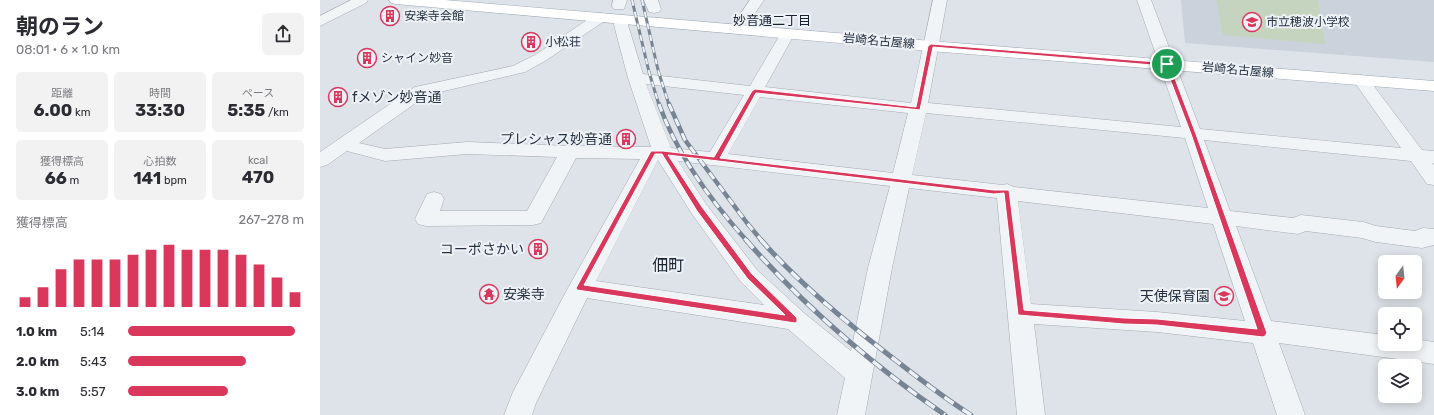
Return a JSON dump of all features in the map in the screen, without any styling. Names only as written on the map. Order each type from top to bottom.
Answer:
[{"type":"main road","name":"岩崎名古屋線","points":[[396,0],[601,17],[620,8],[652,4],[685,11]]},
{"type":"main road","name":"岩崎名古屋線","points":[[545,0],[788,24],[939,34],[1361,80],[1434,86]]},
{"type":"main road","points":[[730,14],[761,17]]},
{"type":"main road","name":"岩崎名古屋線","points":[[939,34],[1165,58],[1434,73]]},
{"type":"street","points":[[320,22],[361,0]]},
{"type":"street","points":[[746,16],[757,0]]},
{"type":"street","points":[[851,415],[880,268],[918,108],[939,34],[940,0]]},
{"type":"street","points":[[1141,0],[1165,58],[1193,134],[1291,415]]},
{"type":"street","points":[[620,8],[621,25],[658,152],[750,276],[795,320],[859,374]]},
{"type":"street","points":[[320,161],[421,91],[519,69],[553,50],[601,17]]},
{"type":"street","points":[[716,159],[755,91],[788,24]]},
{"type":"street","points":[[636,78],[918,108],[1434,156]]},
{"type":"street","points":[[1361,80],[1434,179]]},
{"type":"street","points":[[344,145],[386,155],[467,148],[570,152],[658,152],[716,159],[899,191],[1007,191],[1298,226],[1301,223],[1363,230],[1376,234],[1422,240],[1423,236],[1434,237]]},
{"type":"street","points":[[434,199],[426,219],[533,218],[570,152]]},
{"type":"street","points":[[518,415],[523,401],[580,288],[658,152]]},
{"type":"street","points":[[859,415],[870,387],[898,233],[899,191]]},
{"type":"street","points":[[1007,191],[1031,415]]},
{"type":"street","points":[[580,288],[795,320]]},
{"type":"street","points":[[1021,313],[1157,322],[1262,332],[1434,353]]},
{"type":"shaded area","points":[[1181,0],[1434,0],[1434,62],[1185,43]]},
{"type":"green space","points":[[1216,0],[1318,0],[1325,44],[1223,35]]},
{"type":"railway","points":[[632,0],[649,72],[659,105]]},
{"type":"railway","points":[[642,0],[658,70],[669,105]]},
{"type":"railway","points":[[659,104],[675,141],[696,177],[708,194],[747,241]]},
{"type":"railway","points":[[669,104],[685,140],[762,241]]},
{"type":"railway","points":[[746,240],[768,265],[840,334],[891,376],[945,415]]},
{"type":"railway","points":[[761,240],[805,285],[836,313],[917,377],[971,415]]},
{"type":"place","name":"安楽寺会館","points":[[390,16]]},
{"type":"place","name":"市立穂波小学校","points":[[1252,22]]},
{"type":"place","name":"小松荘","points":[[531,42]]},
{"type":"place","name":"シャイン妙音","points":[[367,58]]},
{"type":"place","name":"fメゾン妙音通","points":[[338,97]]},
{"type":"place","name":"プレシャス妙音通","points":[[626,139]]},
{"type":"place","name":"コーポさかい","points":[[538,249]]},
{"type":"place","name":"安楽寺","points":[[489,294]]},
{"type":"place","name":"天使保育園","points":[[1224,296]]},
{"type":"district","name":"妙音通二丁目","points":[[772,20]]},
{"type":"district","name":"佃町","points":[[668,265]]},
{"type":"route","points":[[1167,64],[931,46],[918,109],[755,91],[716,159],[663,153],[653,152],[580,288],[795,320],[750,276],[699,209],[663,153],[994,192],[1007,191],[1021,313],[1157,322],[1263,333],[1167,64]]}]
